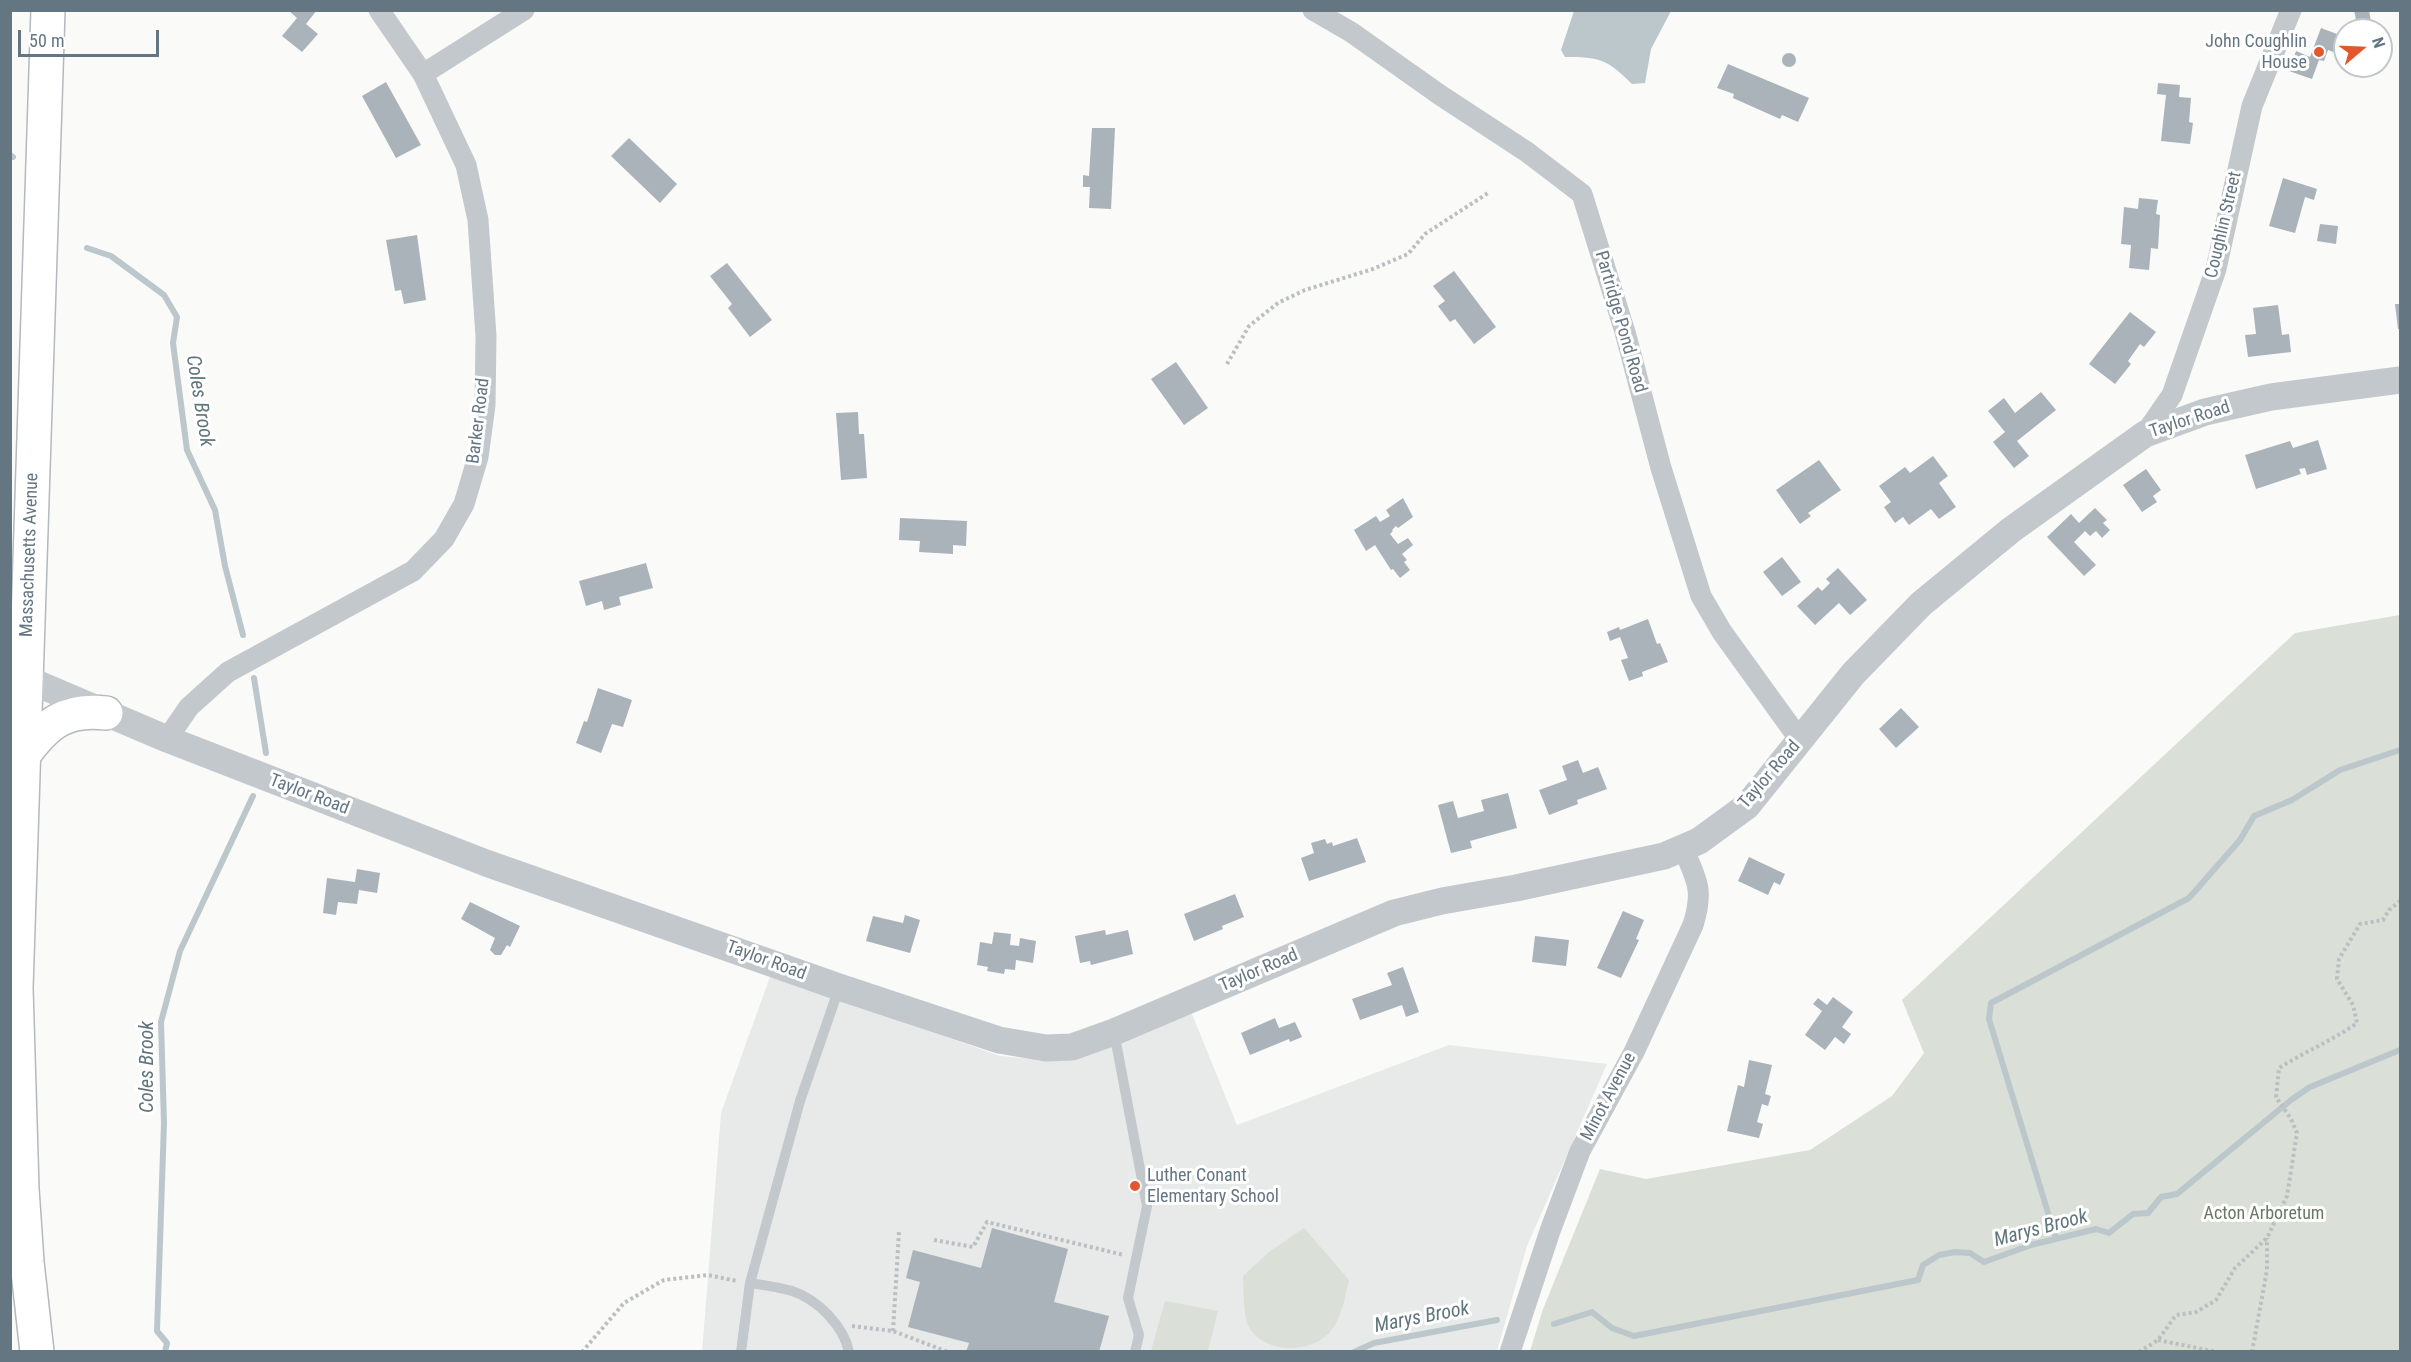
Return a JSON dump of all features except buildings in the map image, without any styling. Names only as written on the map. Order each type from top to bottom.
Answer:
[{"type":"highway","name":"Massachusetts Avenue","points":[[37,1352],[27,1262],[18,1112],[16,1000],[23,756],[18,676],[48,10]]},
{"type":"highway","points":[[23,756],[42,732],[57,720],[76,714],[106,713]]},
{"type":"highway","points":[[10,848],[18,883]]},
{"type":"street","name":"Barker Road","points":[[167,739],[189,707],[228,672],[413,571],[444,539],[464,504],[478,457],[484,405],[486,336],[478,220],[466,165],[423,74],[379,10]]},
{"type":"street","points":[[423,74],[524,10]]},
{"type":"street","name":"Partridge Pond Road","points":[[1313,10],[1351,32],[1440,95],[1527,152],[1582,194],[1625,332],[1661,468],[1701,596],[1722,632],[1800,740]]},
{"type":"street","name":"Coughlin Street","points":[[2145,434],[2172,395],[2216,269],[2252,106],[2291,10]]},
{"type":"street","name":"Taylor Road","points":[[18,676],[167,739],[486,863],[839,987],[999,1040],[1046,1048],[1072,1047],[1114,1032],[1394,913],[1442,901],[1516,888],[1664,856],[1699,841],[1748,806],[1853,674],[1921,604],[2029,517],[2145,434],[2205,412],[2271,397],[2400,380]]},
{"type":"street","name":"Minot Avenue","points":[[1510,1352],[1550,1231],[1580,1151],[1634,1052],[1693,925],[1700,903],[1698,882],[1683,848]]},
{"type":"lane","points":[[741,1352],[750,1283],[800,1101],[839,987]]},
{"type":"lane","points":[[1114,1032],[1147,1206],[1128,1298],[1139,1335],[1135,1352]]},
{"type":"lane","points":[[750,1283],[795,1292],[818,1306],[836,1323],[849,1352]]},
{"type":"path","points":[[1227,364],[1249,326],[1278,303],[1305,290],[1372,269],[1408,254],[1425,234],[1488,193]]},
{"type":"path","points":[[2139,1352],[2158,1340],[2176,1316],[2196,1312],[2216,1300],[2235,1268],[2267,1238],[2287,1196],[2297,1133],[2277,1097],[2279,1068],[2339,1036],[2357,1023],[2353,1005],[2337,979],[2339,960],[2360,924],[2383,920],[2389,910],[2400,901]]},
{"type":"path","points":[[934,1240],[973,1247],[987,1222],[1136,1257]]},
{"type":"path","points":[[893,1331],[899,1232]]},
{"type":"path","points":[[2252,1352],[2267,1270],[2267,1238]]},
{"type":"path","points":[[582,1352],[624,1303],[664,1280],[708,1275],[750,1283]]},
{"type":"path","points":[[836,1323],[893,1331],[948,1352]]},
{"type":"path","points":[[2158,1340],[2217,1352]]},
{"type":"shaded area","points":[[1574,11],[1671,11],[1651,49],[1645,83],[1632,84],[1616,69],[1602,61],[1565,57],[1561,50]]},
{"type":"shaded area","name":"Luther Conant Elementary School","points":[[771,974],[1000,1056],[1035,1059],[1144,1030],[1192,1014],[1237,1125],[1449,1045],[1607,1064],[1527,1246],[1497,1351],[702,1352],[721,1113]]},
{"type":"green space","name":"Acton Arboretum","points":[[2400,615],[2400,1351],[1530,1351],[1543,1309],[1600,1169],[1646,1179],[1810,1150],[1892,1096],[1924,1053],[1902,1000],[2295,633]]},
{"type":"green space","points":[[1304,1228],[1349,1280],[1339,1317],[1332,1330],[1318,1342],[1307,1346],[1282,1348],[1261,1340],[1252,1332],[1247,1322],[1244,1305],[1243,1276],[1269,1252]]},
{"type":"green space","points":[[1165,1301],[1218,1311],[1208,1351],[1151,1351]]},
{"type":"waterway","name":"Coles Brook","points":[[87,248],[111,256],[164,295],[177,317],[173,343],[187,450],[215,510],[225,566],[243,635]]},
{"type":"waterway","name":"Coles Brook","points":[[254,678],[266,753]]},
{"type":"waterway","points":[[2056,1239],[1989,1019],[1991,1003],[2189,898],[2240,840],[2254,816],[2292,800],[2340,770],[2400,750]]},
{"type":"waterway","name":"Coles Brook","points":[[165,1352],[167,1343],[157,1331],[164,1123],[161,1022],[180,951],[253,796]]},
{"type":"waterway","name":"Marys Brook","points":[[1554,1324],[1592,1312],[1612,1328],[1634,1336],[1918,1280],[1923,1265],[1939,1255],[1955,1252],[1970,1253],[1984,1262],[2031,1245],[2096,1229],[2109,1233],[2133,1214],[2148,1213],[2161,1197],[2177,1194],[2310,1087],[2400,1050]]},
{"type":"waterway","name":"Marys Brook","points":[[1354,1352],[1374,1343],[1497,1320]]},
{"type":"place","name":"John Coughlin House","points":[[2319,52]]},
{"type":"place","name":"Luther Conant Elementary School","points":[[1135,1186]]}]
